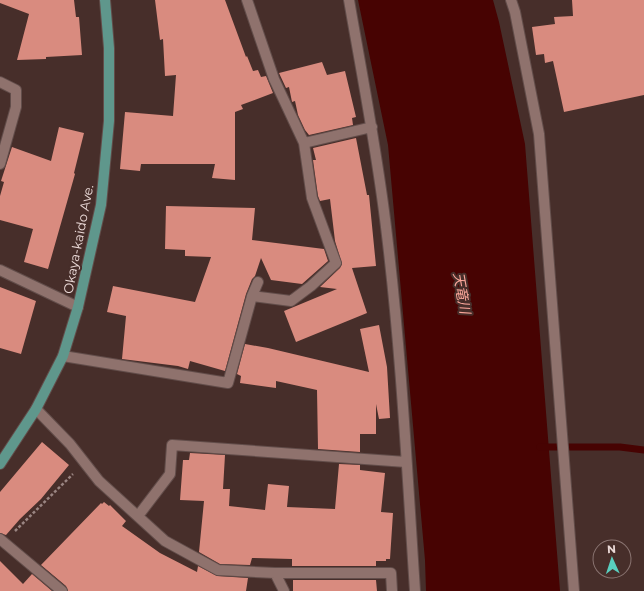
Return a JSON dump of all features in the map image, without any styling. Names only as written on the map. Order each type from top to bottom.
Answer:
[{"type":"main road","name":"Okaya-kaido Ave.","points":[[0,464],[36,409],[63,356],[78,307],[101,205],[108,121],[109,48],[105,0]]},
{"type":"street","points":[[247,0],[274,80],[304,143],[312,198],[336,263],[311,286],[291,301],[252,296]]},
{"type":"street","points":[[349,0],[372,127],[387,234],[400,372],[415,591]]},
{"type":"street","points":[[511,0],[539,134],[574,591]]},
{"type":"street","points":[[0,82],[16,90],[16,107],[0,164]]},
{"type":"street","points":[[304,143],[372,127]]},
{"type":"street","points":[[0,270],[78,307]]},
{"type":"street","points":[[63,356],[228,383],[252,296],[258,282]]},
{"type":"street","points":[[36,409],[70,444],[99,481],[165,541],[218,570],[275,573],[390,573],[392,591]]},
{"type":"street","points":[[138,516],[170,474],[172,445],[406,462]]},
{"type":"street","points":[[2,541],[62,591]]},
{"type":"street","points":[[275,573],[284,591]]},
{"type":"path","points":[[2,541],[84,462]]},
{"type":"water","name":"天竜川","points":[[358,0],[493,0],[525,144],[560,591],[426,591],[425,560],[388,145]]},
{"type":"building","points":[[0,0],[74,0],[76,17],[79,17],[82,55],[46,57],[46,59],[17,60],[29,14],[0,3]]},
{"type":"building","points":[[155,0],[225,0],[246,57],[247,56],[253,71],[258,70],[261,77],[266,76],[273,93],[241,105],[243,109],[235,112],[235,180],[212,178],[215,164],[141,164],[140,171],[120,169],[125,112],[173,116],[176,75],[165,76],[163,39],[160,40]]},
{"type":"building","points":[[572,0],[644,0],[644,95],[564,112],[553,61],[545,63],[544,54],[536,55],[532,27],[555,24],[554,17],[573,16]]},
{"type":"building","points":[[322,62],[327,75],[345,71],[356,117],[352,118],[353,125],[309,135],[298,115],[295,101],[292,102],[289,87],[286,88],[279,73]]},
{"type":"building","points":[[59,127],[84,133],[75,174],[48,269],[24,262],[33,229],[0,220],[0,196],[4,182],[1,181],[12,147],[51,161]]},
{"type":"building","points":[[356,138],[367,195],[369,195],[376,266],[352,268],[367,313],[296,342],[284,311],[337,289],[320,287],[340,268],[342,264],[335,241],[330,199],[320,201],[318,196],[313,160],[316,160],[313,148]]},
{"type":"building","points":[[166,206],[255,208],[252,240],[324,249],[328,261],[302,284],[271,280],[261,258],[255,276],[252,279],[246,294],[225,371],[190,361],[188,369],[178,366],[122,359],[126,316],[107,312],[113,286],[195,302],[211,257],[185,256],[185,250],[165,249]]},
{"type":"building","points":[[0,287],[36,301],[21,354],[0,348]]},
{"type":"building","points":[[379,325],[387,367],[390,418],[379,419],[376,404],[376,434],[360,434],[360,452],[318,449],[317,390],[276,381],[276,388],[240,383],[241,376],[237,374],[245,344],[369,372],[360,329]]},
{"type":"building","points":[[42,442],[69,465],[41,499],[6,535],[0,533],[0,492]]},
{"type":"building","points":[[190,453],[225,455],[223,489],[230,489],[229,506],[265,510],[268,484],[289,486],[287,507],[335,509],[339,464],[360,465],[360,470],[385,473],[381,512],[393,513],[390,559],[386,559],[386,561],[376,561],[376,566],[292,566],[292,559],[252,558],[250,565],[220,564],[199,552],[204,501],[180,500],[183,460],[189,460]]},
{"type":"building","points":[[104,502],[109,506],[110,505],[126,521],[122,526],[160,553],[197,572],[198,566],[217,576],[248,578],[246,591],[68,591],[66,586],[41,565],[101,503],[102,504]]},
{"type":"building","points":[[0,561],[23,584],[32,574],[52,591],[0,591]]},
{"type":"building","points":[[293,580],[376,580],[377,591],[293,591]]},
{"type":"waterway","points":[[540,447],[620,447],[644,450]]}]
